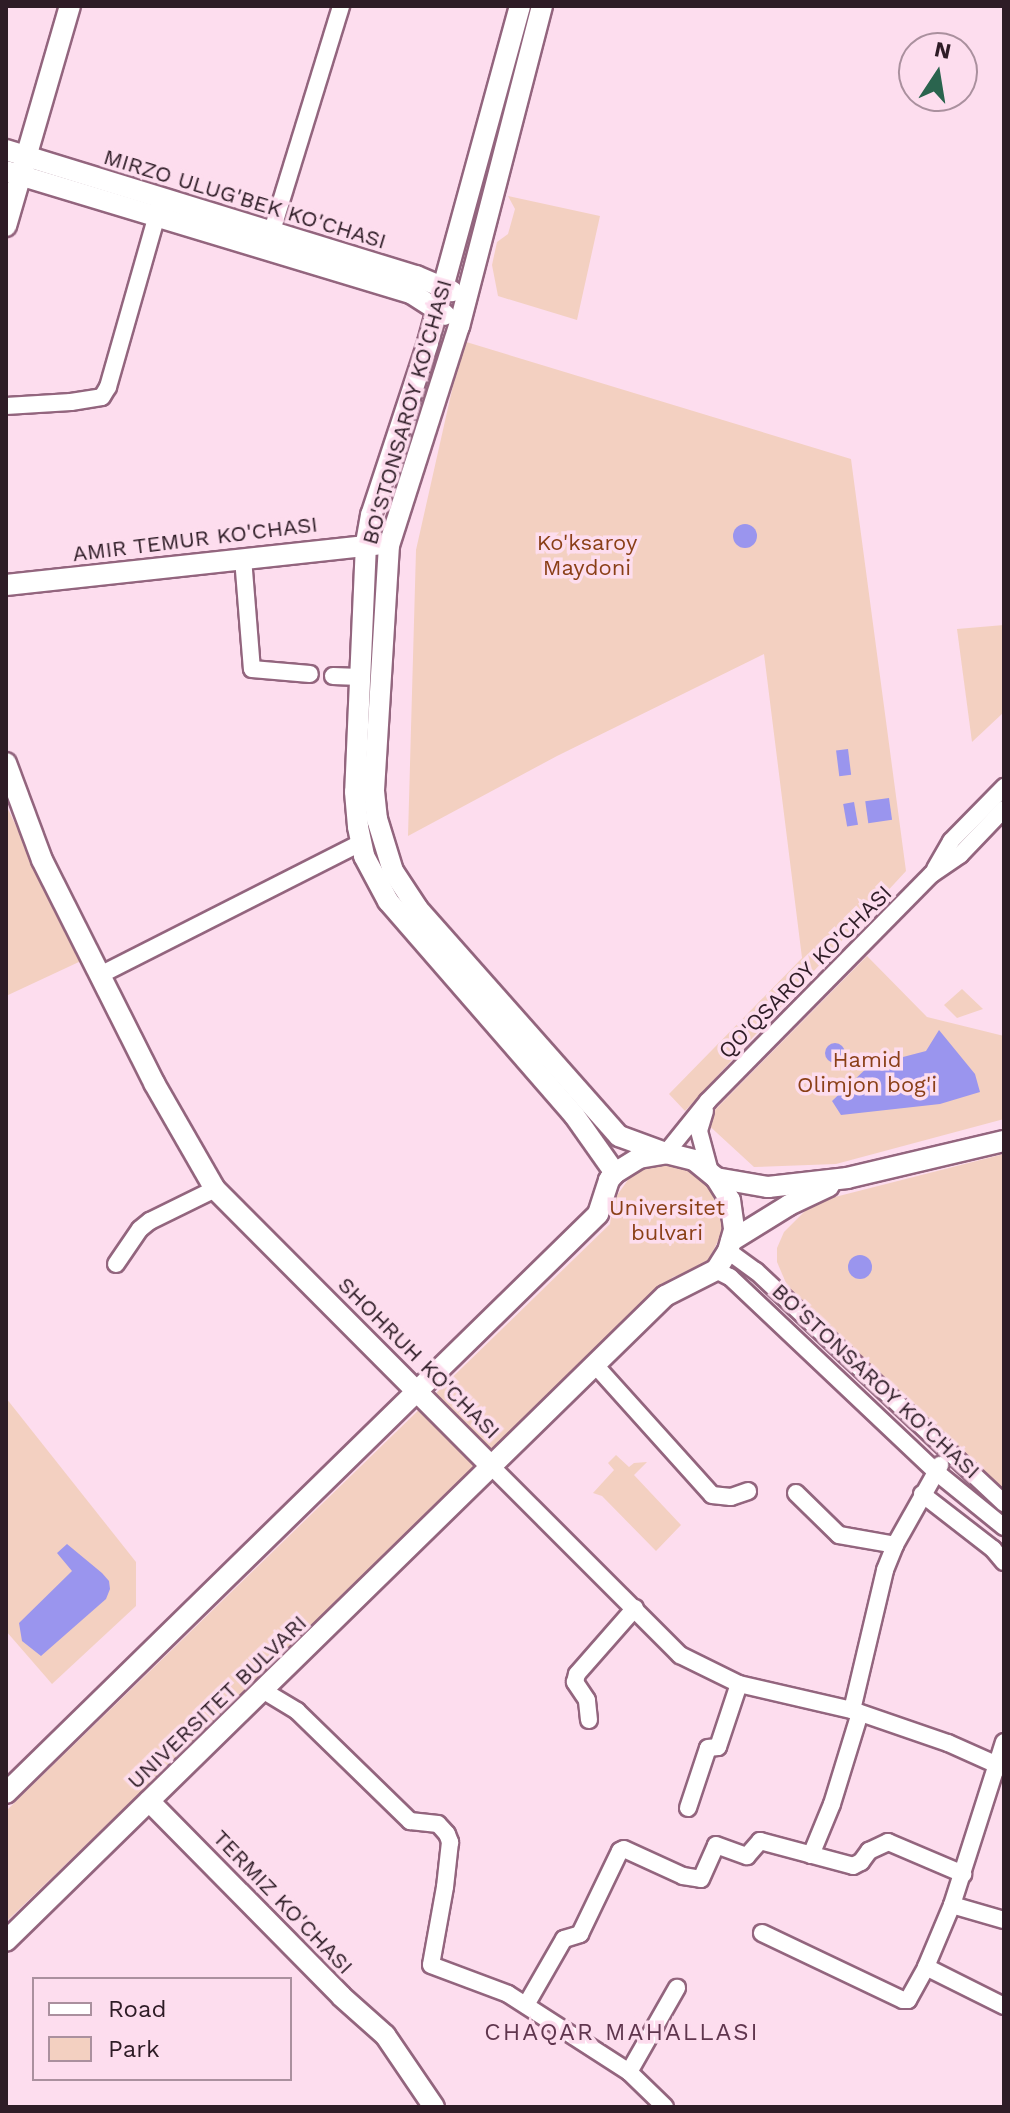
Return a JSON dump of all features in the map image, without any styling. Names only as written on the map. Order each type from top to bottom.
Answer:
[{"type":"main road","points":[[6,226],[18,167],[70,6]]},
{"type":"main road","name":"BO'STONSAROY KO'CHASI","points":[[520,6],[438,310],[371,515],[366,544],[355,792],[360,843],[376,883],[402,920],[594,1138],[615,1173]]},
{"type":"main road","name":"BO'STONSAROY KO'CHASI","points":[[542,6],[459,326],[389,545],[374,791],[382,843],[393,871],[418,909],[619,1136],[666,1153],[685,1156],[712,1174],[768,1187],[847,1178]]},
{"type":"main road","name":"MIRZO ULUG'BEK KO'CHASI","points":[[6,150],[18,167],[159,207],[271,234],[444,286],[465,301]]},
{"type":"main road","name":"MIRZO ULUG'BEK KO'CHASI","points":[[159,207],[411,293],[459,326]]},
{"type":"main road","name":"AMIR TEMUR KO'CHASI","points":[[6,585],[366,544],[389,545]]},
{"type":"main road","name":"SHOHRUH KO'CHASI","points":[[6,763],[42,860],[168,1110],[215,1189],[492,1467]]},
{"type":"main road","points":[[594,1138],[598,1214]]},
{"type":"main road","points":[[730,1246],[789,1205],[847,1178],[1004,1141]]},
{"type":"main road","points":[[6,1793],[598,1214],[609,1180],[615,1173],[639,1158],[666,1153]]},
{"type":"main road","points":[[712,1174],[730,1200],[733,1215],[730,1246],[716,1270]]},
{"type":"main road","name":"UNIVERSITET BULVARI","points":[[6,1941],[665,1296],[716,1270]]},
{"type":"main road","name":"TERMIZ KO'CHASI","points":[[149,1801],[341,1996],[385,2035],[434,2107]]},
{"type":"street","points":[[271,234],[341,6]]},
{"type":"street","points":[[6,406],[102,397],[108,387],[159,207]]},
{"type":"street","points":[[243,558],[252,669],[310,674]]},
{"type":"street","points":[[333,676],[360,677]]},
{"type":"street","name":"QO'QSAROY KO'CHASI","points":[[932,874],[951,841],[1004,787]]},
{"type":"street","name":"QO'QSAROY KO'CHASI","points":[[666,1153],[708,1101],[932,874],[960,855],[1004,809]]},
{"type":"street","points":[[100,975],[360,843]]},
{"type":"street","points":[[708,1101],[699,1131],[712,1174]]},
{"type":"street","points":[[116,1264],[140,1229],[150,1221],[215,1189]]},
{"type":"street","name":"BO'STONSAROY KO'CHASI","points":[[730,1246],[1004,1503]]},
{"type":"street","name":"BO'STONSAROY KO'CHASI","points":[[716,1270],[730,1277],[935,1471],[1004,1527]]},
{"type":"street","points":[[596,1366],[712,1495],[731,1497],[748,1491]]},
{"type":"street","points":[[811,1855],[832,1804],[856,1711],[885,1570],[935,1471],[950,1455]]},
{"type":"street","name":"SHOHRUH KO'CHASI","points":[[492,1467],[680,1655],[739,1684],[856,1711],[948,1743],[1000,1766]]},
{"type":"street","points":[[796,1493],[839,1535],[895,1545]]},
{"type":"street","points":[[922,1494],[993,1549],[1004,1562]]},
{"type":"street","points":[[589,1720],[587,1700],[575,1682],[577,1674],[635,1608]]},
{"type":"street","points":[[688,1808],[708,1748],[718,1747],[739,1684]]},
{"type":"street","points":[[264,1691],[297,1711],[410,1821],[438,1824],[447,1834],[445,1887],[431,1965],[508,1994],[629,2072],[665,2107]]},
{"type":"street","points":[[762,1933],[908,2000],[926,1967],[952,1905],[1000,1766],[1004,1742]]},
{"type":"street","points":[[526,2005],[564,1939],[580,1934],[620,1851],[624,1849],[683,1876],[701,1879],[716,1845],[747,1856],[760,1841],[857,1865],[869,1851],[888,1842],[963,1874]]},
{"type":"street","points":[[952,1905],[1004,1920]]},
{"type":"street","points":[[926,1967],[1004,2006]]},
{"type":"street","points":[[629,2072],[677,1988]]},
{"type":"green space","points":[[508,196],[600,216],[577,320],[498,296],[492,265],[497,242],[508,234],[515,209]]},
{"type":"green space","name":"Ko'ksaroy Maydoni","points":[[463,341],[851,459],[906,871],[685,1111],[669,1094],[802,958],[764,654],[557,756],[408,836],[416,550]]},
{"type":"green space","points":[[1004,625],[1004,712],[972,742],[957,629]]},
{"type":"green space","points":[[6,805],[81,961],[6,996]]},
{"type":"green space","name":"Hamid Olimjon bog'i","points":[[867,956],[927,1017],[1004,1036],[1004,1119],[836,1164],[754,1167],[704,1121]]},
{"type":"green space","points":[[962,989],[983,1009],[957,1018],[944,1005]]},
{"type":"green space","points":[[1004,1154],[1004,1491],[792,1297],[777,1262],[777,1248],[784,1232],[807,1209],[827,1199]]},
{"type":"green space","name":"Universitet bulvari","points":[[667,1163],[684,1165],[705,1177],[723,1206],[724,1229],[709,1259],[695,1270],[673,1277],[6,1922],[6,1811],[610,1224],[613,1201],[630,1177],[650,1166]]},
{"type":"green space","points":[[6,1398],[136,1562],[136,1606],[52,1684],[6,1631]]},
{"type":"green space","points":[[616,1455],[629,1467],[634,1463],[647,1462],[634,1475],[681,1525],[656,1551],[602,1496],[593,1493],[614,1470],[608,1463]]},
{"type":"shaded area","points":[[745,524],[754,527],[757,536],[754,545],[745,548],[736,545],[733,536],[736,527]]},
{"type":"shaded area","points":[[848,749],[851,775],[839,776],[836,750]]},
{"type":"shaded area","points":[[889,798],[892,820],[868,823],[865,801]]},
{"type":"shaded area","points":[[854,802],[858,825],[847,827],[843,804]]},
{"type":"shaded area","points":[[939,1030],[975,1074],[980,1092],[940,1104],[841,1115],[832,1101],[871,1064],[883,1070],[903,1057],[926,1051]]},
{"type":"shaded area","points":[[831,1043],[839,1043],[845,1053],[839,1063],[831,1063],[825,1057],[825,1049]]},
{"type":"shaded area","points":[[860,1255],[868,1259],[872,1267],[868,1275],[860,1279],[852,1275],[848,1267],[852,1259]]},
{"type":"shaded area","points":[[67,1544],[102,1573],[109,1581],[110,1589],[106,1599],[41,1656],[22,1641],[19,1623],[72,1571],[57,1553]]},
{"type":"waterway","points":[[309,1483],[384,1408]]},
{"type":"waterway","points":[[6,1779],[52,1734]]},
{"type":"district","name":"CHAQAR MAHALLASI","points":[[622,2033]]}]
